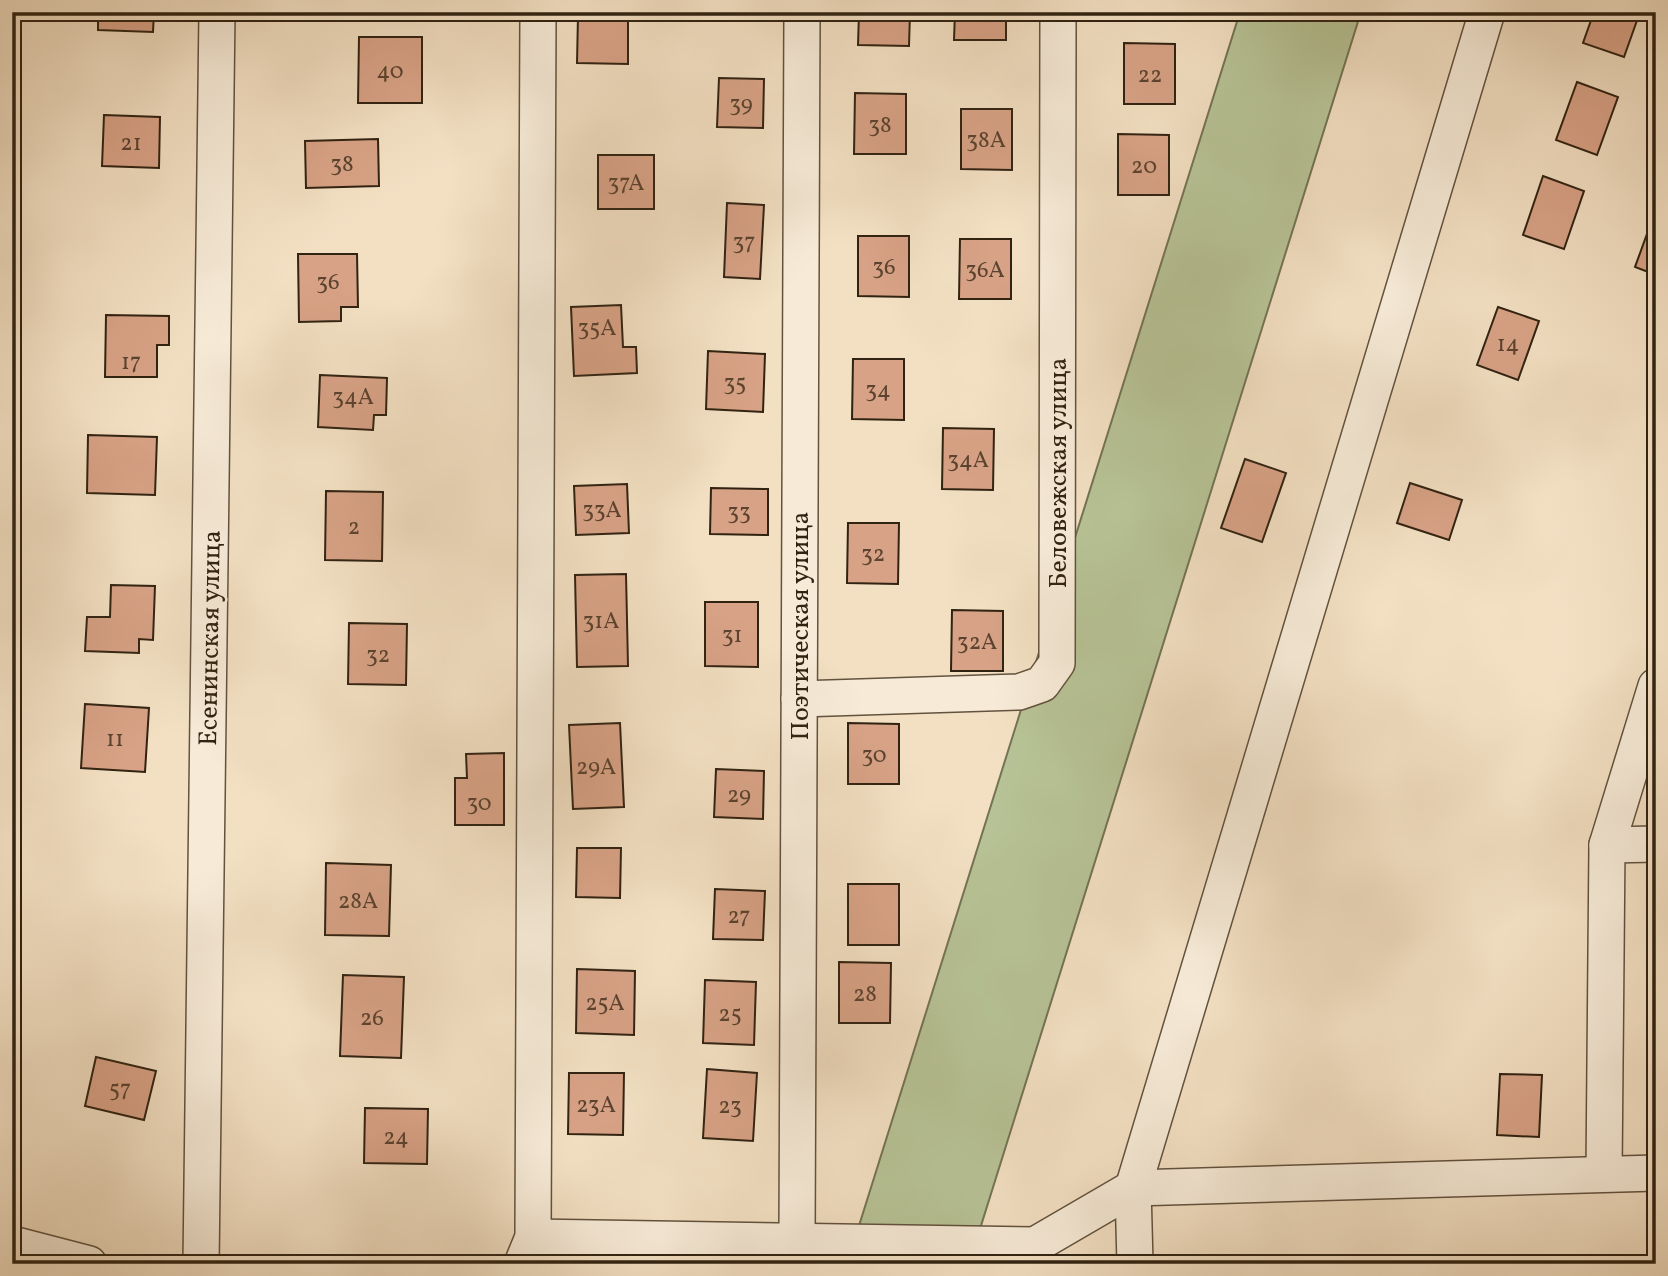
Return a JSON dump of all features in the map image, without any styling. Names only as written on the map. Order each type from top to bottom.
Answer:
[{"type":"street","name":"Есенинская улица","points":[[201,1264],[217,12]]},
{"type":"street","points":[[538,12],[527,1251],[797,1240],[1038,1254],[1133,1188],[1656,1173]]},
{"type":"street","name":"Поэтическая улица","points":[[797,1240],[802,12]]},
{"type":"street","name":"Беловежская улица","points":[[799,699],[1019,692],[1042,684],[1057,663],[1058,12]]},
{"type":"street","points":[[1135,1264],[1133,1188],[1487,12]]},
{"type":"street","points":[[1604,1173],[1607,845],[1656,686]]},
{"type":"street","points":[[1607,845],[1656,844]]},
{"type":"street","points":[[12,1244],[89,1264]]},
{"type":"green space","points":[[1240,12],[1361,12],[969,1264],[847,1264]]},
{"type":"building","points":[[98,12],[154,12],[153,32],[98,30]]},
{"type":"building","points":[[859,12],[910,12],[909,46],[858,45]]},
{"type":"building","points":[[955,12],[1006,12],[1006,40],[954,40]]},
{"type":"building","points":[[1594,12],[1640,12],[1624,57],[1583,43]]},
{"type":"building","points":[[578,16],[628,17],[628,64],[577,63]]},
{"type":"building","points":[[359,37],[422,37],[422,103],[358,103]]},
{"type":"building","points":[[1124,43],[1175,44],[1175,104],[1124,104]]},
{"type":"building","points":[[719,78],[764,79],[763,128],[717,127]]},
{"type":"building","points":[[1577,82],[1618,97],[1597,155],[1556,140]]},
{"type":"building","points":[[855,93],[906,94],[906,154],[854,154]]},
{"type":"building","points":[[961,109],[1012,109],[1012,170],[961,169]]},
{"type":"building","points":[[104,115],[160,117],[159,168],[102,166]]},
{"type":"building","points":[[1118,134],[1169,135],[1169,195],[1118,195]]},
{"type":"building","points":[[378,139],[379,186],[306,188],[305,141]]},
{"type":"building","points":[[598,155],[654,155],[654,209],[598,209]]},
{"type":"building","points":[[1543,176],[1584,191],[1564,249],[1523,235]]},
{"type":"building","points":[[727,203],[764,205],[760,279],[724,277]]},
{"type":"building","points":[[1656,209],[1656,275],[1635,267]]},
{"type":"building","points":[[858,236],[909,236],[909,297],[858,296]]},
{"type":"building","points":[[960,239],[1011,239],[1011,299],[959,299]]},
{"type":"building","points":[[298,254],[357,254],[358,307],[341,307],[341,321],[299,322]]},
{"type":"building","points":[[621,305],[623,347],[636,347],[637,373],[574,376],[571,307]]},
{"type":"building","points":[[1498,307],[1539,321],[1518,380],[1477,365]]},
{"type":"building","points":[[106,315],[169,316],[169,345],[157,345],[157,377],[105,377]]},
{"type":"building","points":[[708,351],[765,354],[763,412],[706,409]]},
{"type":"building","points":[[853,359],[904,359],[904,420],[852,419]]},
{"type":"building","points":[[320,375],[387,378],[386,415],[374,415],[373,430],[318,427]]},
{"type":"building","points":[[943,428],[994,429],[993,490],[942,489]]},
{"type":"building","points":[[88,435],[157,437],[155,495],[87,493]]},
{"type":"building","points":[[1245,459],[1286,473],[1262,542],[1221,528]]},
{"type":"building","points":[[1410,483],[1462,500],[1449,540],[1397,523]]},
{"type":"building","points":[[627,484],[629,533],[576,535],[574,486]]},
{"type":"building","points":[[711,488],[768,489],[768,535],[710,534]]},
{"type":"building","points":[[326,491],[383,492],[382,561],[325,560]]},
{"type":"building","points":[[848,523],[899,523],[898,584],[847,583]]},
{"type":"building","points":[[626,574],[628,666],[577,667],[575,575]]},
{"type":"building","points":[[111,585],[155,586],[153,640],[139,639],[139,653],[85,651],[87,617],[110,617]]},
{"type":"building","points":[[705,602],[758,602],[758,667],[705,666]]},
{"type":"building","points":[[952,610],[1003,611],[1003,671],[951,671]]},
{"type":"building","points":[[349,623],[407,624],[406,685],[348,684]]},
{"type":"building","points":[[85,704],[149,708],[145,772],[81,768]]},
{"type":"building","points":[[620,723],[624,807],[573,809],[569,725]]},
{"type":"building","points":[[848,723],[899,724],[899,784],[848,784]]},
{"type":"building","points":[[504,753],[504,825],[455,825],[455,778],[467,778],[466,754]]},
{"type":"building","points":[[716,769],[764,771],[763,819],[714,817]]},
{"type":"building","points":[[577,848],[621,848],[620,898],[576,897]]},
{"type":"building","points":[[326,863],[391,865],[389,936],[325,935]]},
{"type":"building","points":[[848,884],[899,884],[899,945],[848,945]]},
{"type":"building","points":[[715,889],[765,891],[763,940],[713,939]]},
{"type":"building","points":[[839,962],[891,963],[890,1023],[839,1023]]},
{"type":"building","points":[[577,969],[635,971],[634,1035],[576,1033]]},
{"type":"building","points":[[343,975],[404,977],[401,1058],[340,1056]]},
{"type":"building","points":[[705,980],[756,982],[754,1045],[703,1043]]},
{"type":"building","points":[[96,1057],[156,1071],[144,1120],[85,1106]]},
{"type":"building","points":[[707,1069],[757,1073],[753,1141],[703,1138]]},
{"type":"building","points":[[569,1073],[624,1073],[623,1135],[568,1134]]},
{"type":"building","points":[[1500,1074],[1542,1075],[1539,1137],[1497,1135]]},
{"type":"building","points":[[365,1108],[428,1109],[427,1164],[364,1163]]}]
